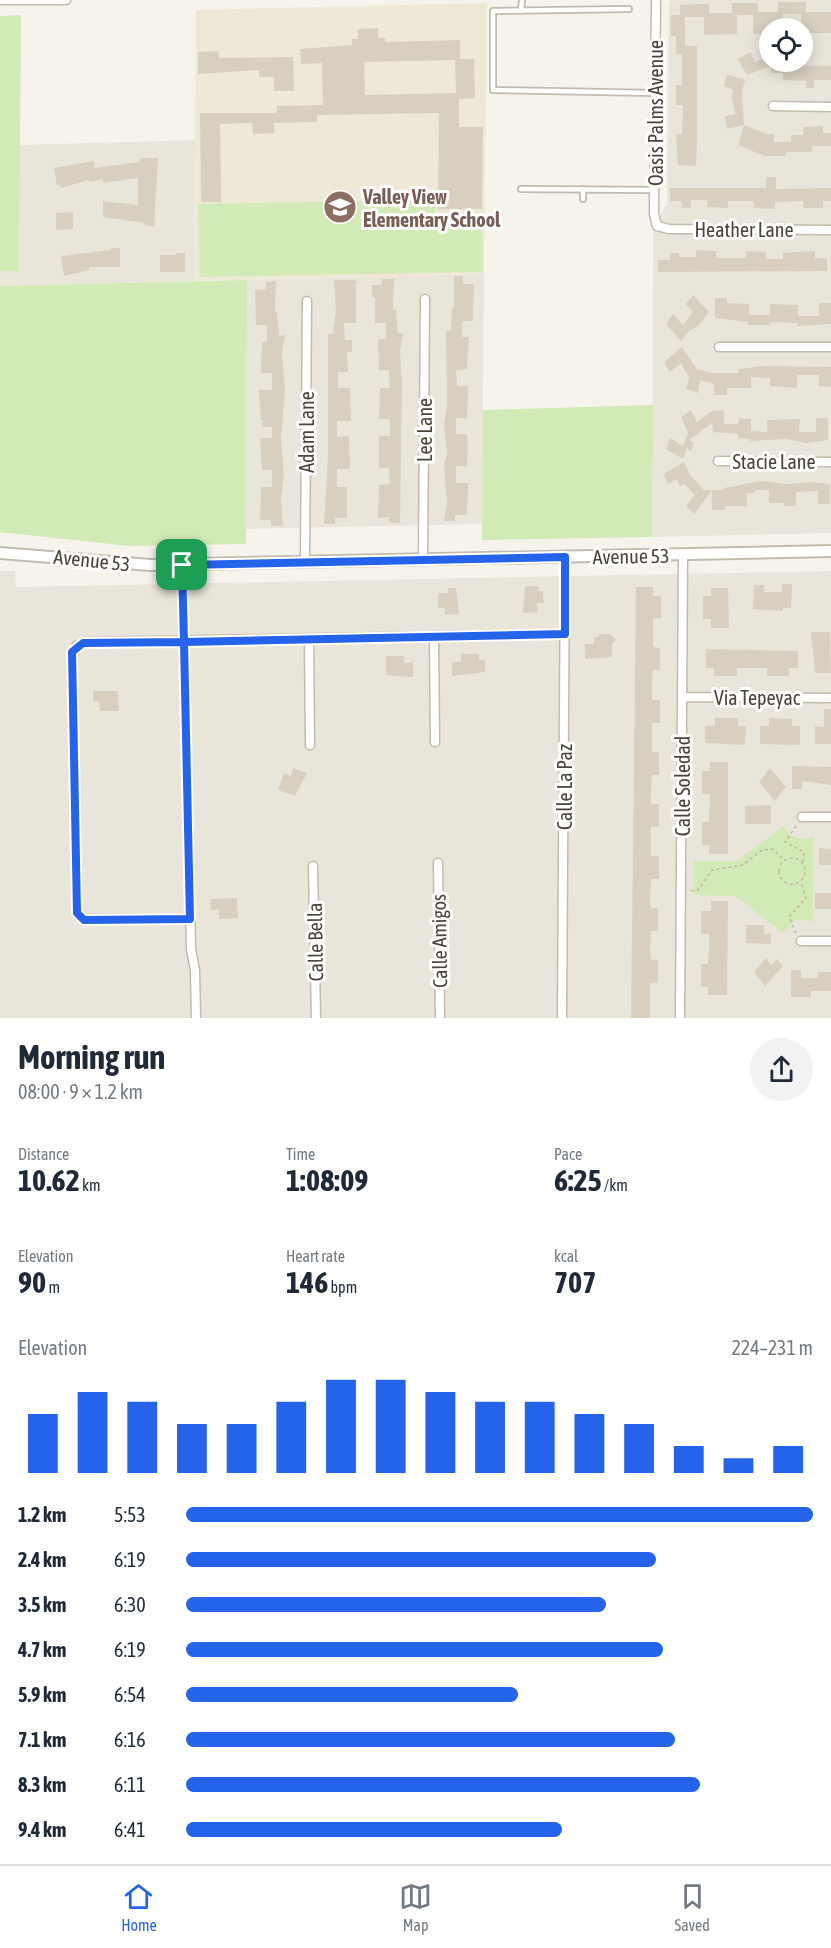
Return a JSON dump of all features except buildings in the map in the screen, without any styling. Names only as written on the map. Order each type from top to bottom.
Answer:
[{"type":"street","points":[[2,0],[66,0]]},
{"type":"street","name":"Oasis Palms Avenue","points":[[656,0],[655,190],[657,226]]},
{"type":"street","points":[[773,106],[831,106]]},
{"type":"street","name":"Heather Lane","points":[[657,226],[831,230]]},
{"type":"street","name":"Lee Lane","points":[[423,560],[425,300]]},
{"type":"street","name":"Adam Lane","points":[[305,562],[307,301]]},
{"type":"street","points":[[719,347],[831,347]]},
{"type":"street","name":"Stacie Lane","points":[[718,461],[831,462]]},
{"type":"street","name":"Avenue 53","points":[[0,552],[120,564],[182,565],[831,551]]},
{"type":"street","name":"Calle Soledad","points":[[680,1018],[683,554]]},
{"type":"street","name":"Calle La Paz","points":[[562,1018],[565,557]]},
{"type":"street","points":[[182,565],[190,919],[196,1018]]},
{"type":"street","points":[[190,919],[91,920],[79,917],[72,659],[76,646],[89,642],[565,634]]},
{"type":"street","points":[[434,637],[435,742]]},
{"type":"street","points":[[309,639],[310,745]]},
{"type":"street","name":"Via Tepeyac","points":[[682,697],[831,698]]},
{"type":"street","points":[[802,817],[831,817]]},
{"type":"street","name":"Calle Amigos","points":[[438,863],[440,1018]]},
{"type":"street","name":"Calle Bella","points":[[313,866],[316,1018]]},
{"type":"street","points":[[801,941],[831,941]]},
{"type":"lane","points":[[521,11],[522,0]]},
{"type":"lane","points":[[629,9],[493,11],[493,90],[655,93]]},
{"type":"lane","points":[[521,189],[655,190]]},
{"type":"lane","points":[[583,189],[583,199]]},
{"type":"path","points":[[802,817],[785,842],[804,852],[803,864]]},
{"type":"path","points":[[681,891],[698,890],[712,870],[743,866],[762,850],[773,849],[784,860]]},
{"type":"path","points":[[797,858],[803,864],[806,871],[800,881],[792,884],[783,880],[779,868],[784,860],[797,858]]},
{"type":"path","points":[[800,881],[806,892],[806,898],[792,912],[789,921],[801,941]]},
{"type":"shaded area","points":[[671,0],[831,0],[831,533],[652,537],[653,228],[667,204],[669,3]]},
{"type":"shaded area","name":"Valley View Elementary School","points":[[487,3],[484,274],[194,281],[196,10]]},
{"type":"shaded area","points":[[195,140],[194,281],[0,286],[0,271],[19,271],[19,145]]},
{"type":"shaded area","points":[[484,274],[482,524],[246,529],[247,280]]},
{"type":"shaded area","points":[[0,571],[15,571],[16,587],[831,571],[831,1018],[0,1018]]},
{"type":"green space","points":[[21,15],[19,271],[0,271],[0,16]]},
{"type":"green space","points":[[435,200],[435,215],[482,214],[483,272],[200,277],[198,204]]},
{"type":"green space","points":[[247,280],[246,544],[129,546],[0,532],[0,286]]},
{"type":"green space","points":[[653,405],[652,537],[482,540],[483,410]]},
{"type":"green space","points":[[784,826],[793,836],[814,837],[813,921],[795,920],[783,933],[736,896],[694,895],[694,861],[737,861]]},
{"type":"place","name":"Valley View Elementary School","points":[[340,207]]},
{"type":"route","points":[[182,565],[184,642],[83,643],[76,646],[72,652],[77,913],[84,920],[190,919],[184,642],[565,634],[565,557],[182,565]]}]
